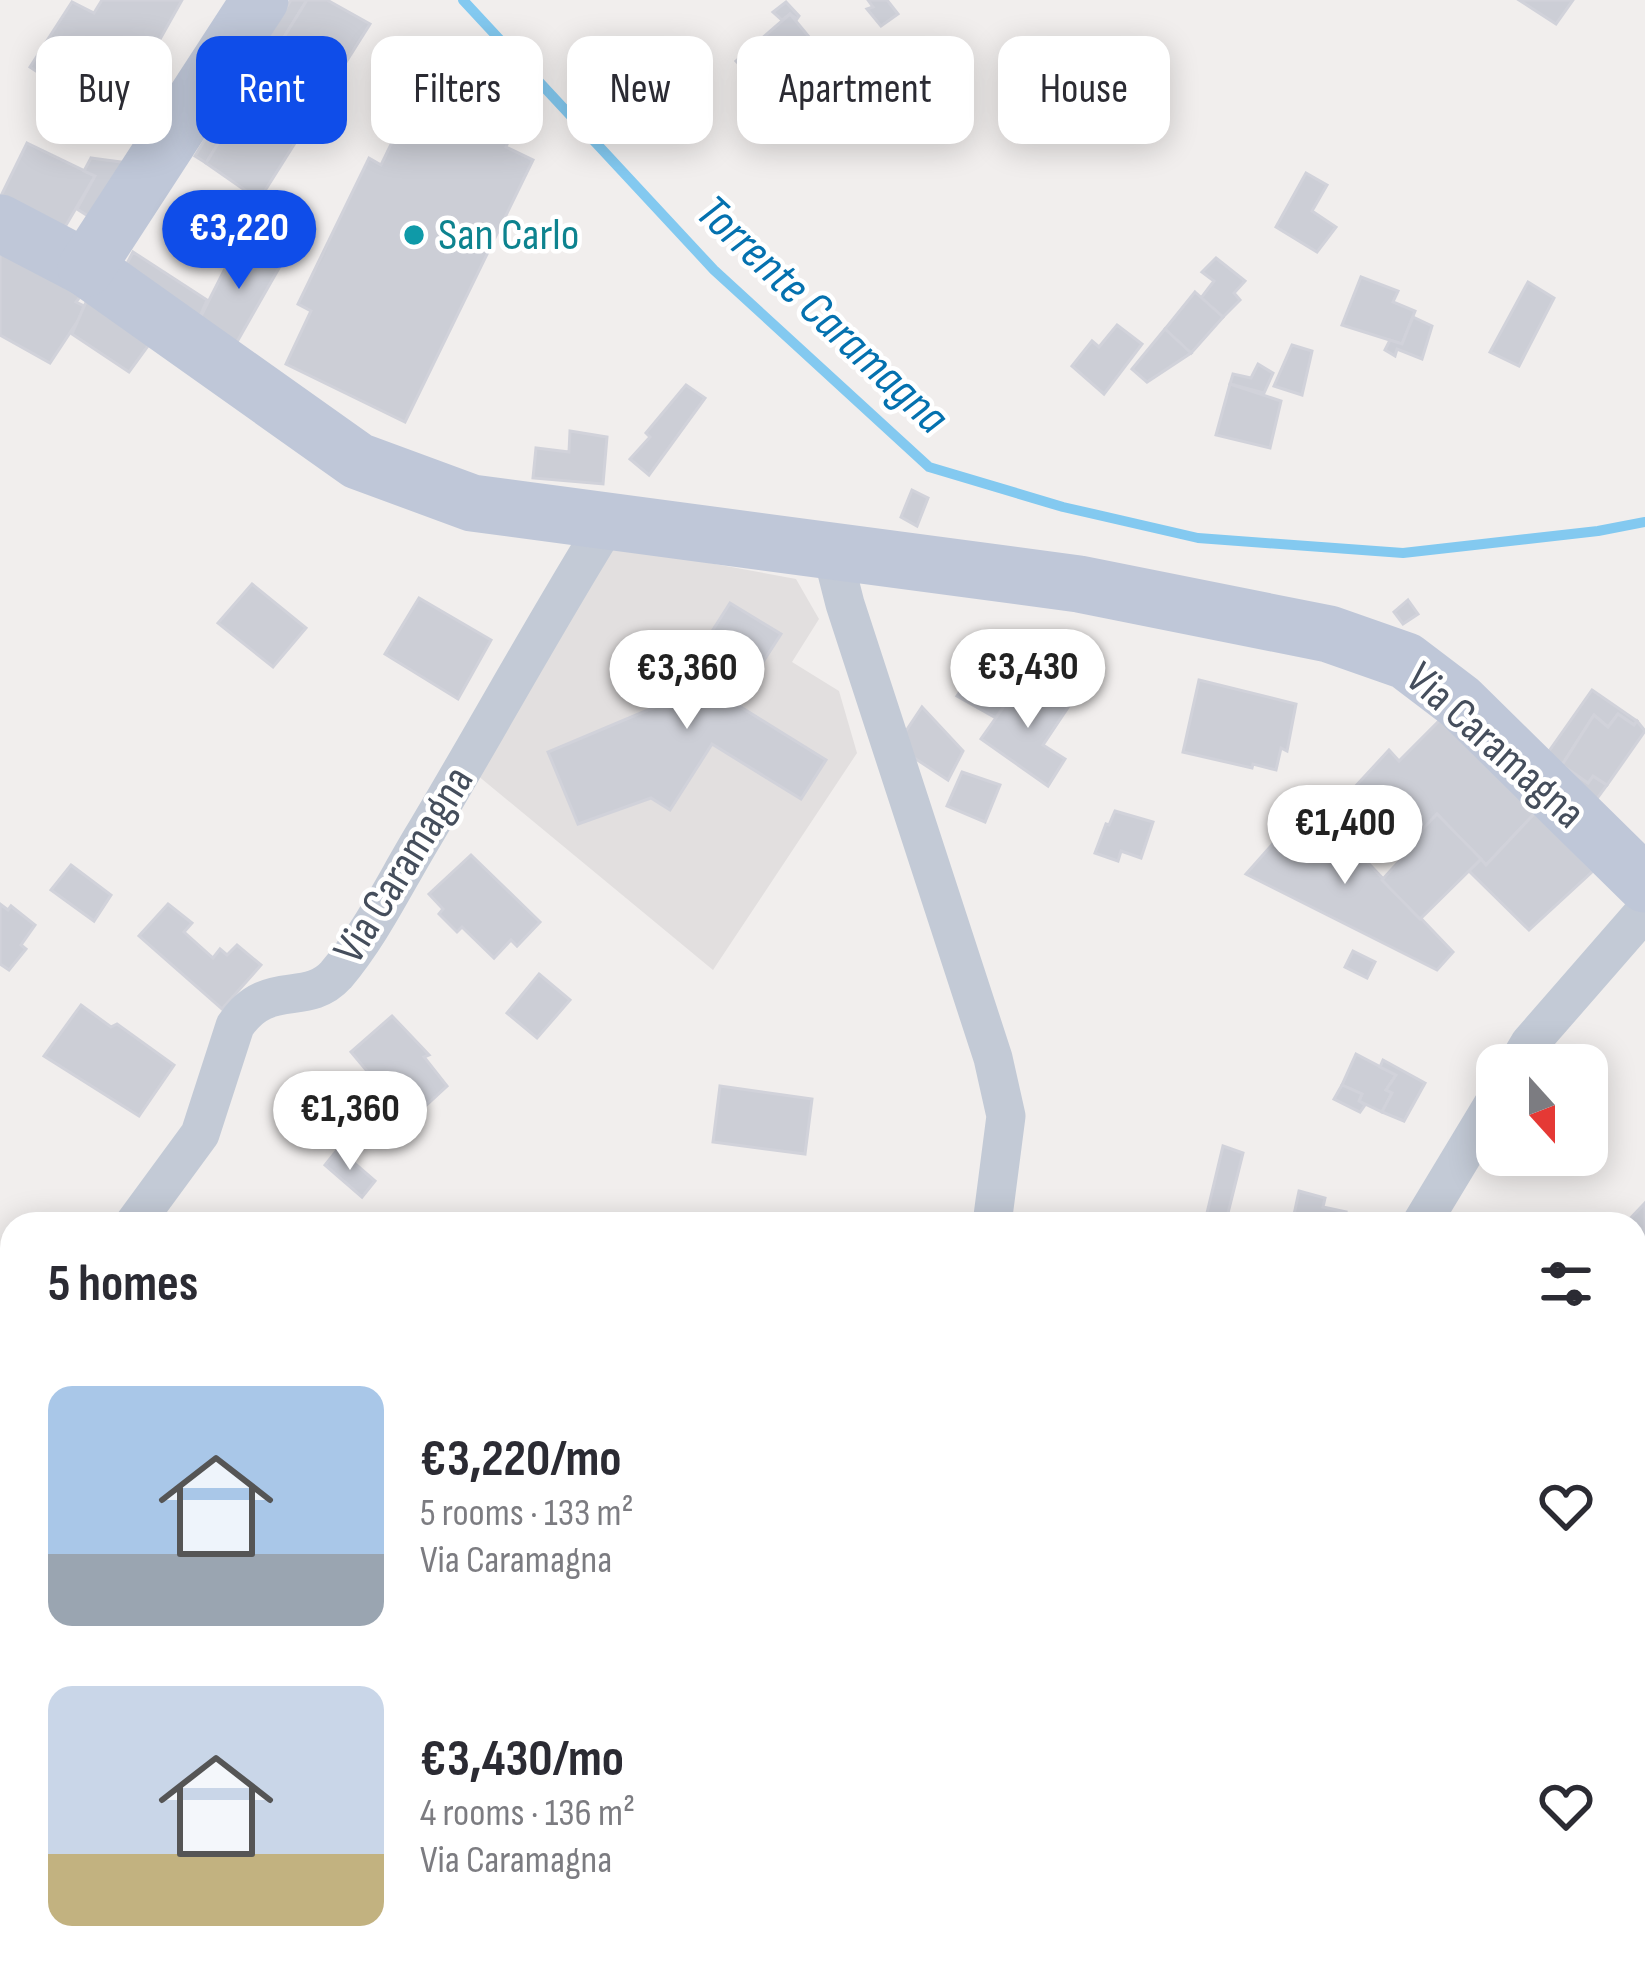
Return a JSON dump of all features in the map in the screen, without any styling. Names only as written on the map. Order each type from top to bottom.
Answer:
[{"type":"street","points":[[86,268],[260,0]]},
{"type":"street","name":"Via Caramagna","points":[[0,223],[86,268],[358,460],[472,503],[1079,584],[1329,634],[1406,661],[1460,702],[1645,884]]},
{"type":"street","name":"Via Caramagna","points":[[143,1212],[200,1134],[243,1014],[265,997],[307,990],[333,978],[356,945],[609,520]]},
{"type":"street","points":[[831,549],[993,1058],[1006,1116],[994,1212]]},
{"type":"street","points":[[1532,1044],[1645,911]]},
{"type":"street","points":[[1428,1212],[1476,1133]]},
{"type":"shaded area","points":[[611,545],[796,579],[819,619],[792,662],[839,691],[857,753],[713,970],[477,775]]},
{"type":"building","points":[[102,0],[182,0],[162,36],[50,36],[72,2],[94,13]]},
{"type":"building","points":[[291,0],[307,0],[285,36],[269,36]]},
{"type":"building","points":[[307,0],[327,0],[370,24],[347,60],[347,36],[285,36]]},
{"type":"building","points":[[868,0],[887,0],[898,14],[881,26],[867,9],[873,7]]},
{"type":"building","points":[[1519,0],[1573,0],[1556,24]]},
{"type":"building","points":[[786,2],[797,19],[790,14],[782,20],[773,12]]},
{"type":"building","points":[[790,14],[808,36],[765,36]]},
{"type":"building","points":[[27,143],[95,176],[62,232],[0,198]]},
{"type":"building","points":[[202,144],[218,144],[206,163],[195,156]]},
{"type":"building","points":[[218,144],[294,144],[259,200],[206,163]]},
{"type":"building","name":"San Carlo","points":[[391,144],[507,144],[533,160],[405,422],[286,364],[311,311],[298,304],[369,158],[381,165]]},
{"type":"building","points":[[91,158],[128,163],[88,216],[77,209],[95,176],[84,171]]},
{"type":"building","points":[[1306,173],[1327,185],[1312,211],[1336,227],[1317,252],[1276,227]]},
{"type":"building","points":[[242,235],[287,254],[230,354],[194,330]]},
{"type":"building","points":[[0,250],[82,294],[76,302],[84,306],[79,319],[50,363],[0,335]]},
{"type":"building","points":[[133,252],[207,300],[194,330],[120,277]]},
{"type":"building","points":[[1216,258],[1245,281],[1234,293],[1240,300],[1223,317],[1201,298],[1214,281],[1202,272]]},
{"type":"building","points":[[1361,277],[1398,291],[1393,302],[1415,311],[1402,344],[1342,325]]},
{"type":"building","points":[[1528,282],[1554,298],[1519,366],[1490,352]]},
{"type":"building","points":[[1195,292],[1223,317],[1191,353],[1165,329]]},
{"type":"building","points":[[87,300],[158,332],[129,372],[72,334]]},
{"type":"building","points":[[1413,317],[1432,326],[1422,359],[1397,349],[1395,356],[1385,350],[1390,340],[1402,344]]},
{"type":"building","points":[[1117,325],[1142,344],[1104,394],[1072,366],[1092,341],[1099,347]]},
{"type":"building","points":[[1165,329],[1191,353],[1147,382],[1132,369]]},
{"type":"building","points":[[1292,345],[1312,351],[1302,395],[1274,386]]},
{"type":"building","points":[[1258,364],[1273,373],[1264,393],[1230,384],[1233,374],[1251,378]]},
{"type":"building","points":[[1230,384],[1281,401],[1270,448],[1216,435]]},
{"type":"building","points":[[686,385],[705,398],[649,475],[630,459]]},
{"type":"building","points":[[570,431],[607,437],[603,484],[533,478],[536,448],[569,452]]},
{"type":"building","points":[[912,490],[928,498],[917,526],[901,517]]},
{"type":"building","points":[[252,584],[306,628],[273,667],[218,623]]},
{"type":"building","points":[[419,598],[491,640],[458,699],[385,654]]},
{"type":"building","points":[[1408,600],[1418,614],[1403,624],[1394,612]]},
{"type":"building","points":[[730,603],[781,634],[736,704],[826,760],[801,799],[712,744],[670,810],[651,798],[578,824],[548,752],[667,702]]},
{"type":"building","points":[[985,656],[1024,678],[996,718],[957,696]]},
{"type":"building","points":[[1024,678],[1069,706],[1043,745],[1065,759],[1048,786],[981,739]]},
{"type":"building","points":[[1199,680],[1296,704],[1287,751],[1281,748],[1276,770],[1183,752]]},
{"type":"building","points":[[1592,690],[1637,721],[1634,725],[1618,714],[1608,727],[1594,715],[1562,765],[1588,783],[1593,776],[1607,785],[1593,804],[1547,754]]},
{"type":"building","points":[[922,707],[963,751],[948,780],[896,746]]},
{"type":"building","points":[[1618,714],[1634,725],[1637,721],[1645,731],[1607,785],[1593,776],[1588,783],[1562,765],[1594,715],[1608,727]]},
{"type":"building","points":[[1442,718],[1535,813],[1486,865],[1437,814],[1398,856],[1342,801],[1389,750],[1399,761]]},
{"type":"building","points":[[962,772],[1000,785],[985,822],[947,806]]},
{"type":"building","points":[[1310,802],[1453,952],[1437,970],[1246,874]]},
{"type":"building","points":[[1115,811],[1153,822],[1141,858],[1121,851],[1118,861],[1095,853]]},
{"type":"building","points":[[1535,813],[1593,871],[1529,930],[1469,871],[1481,859],[1486,865]]},
{"type":"building","points":[[1437,814],[1481,859],[1420,919],[1382,880]]},
{"type":"building","points":[[471,855],[540,922],[517,946],[511,940],[494,958],[462,927],[457,932],[439,914],[443,909],[429,894]]},
{"type":"building","points":[[71,865],[111,895],[94,921],[51,890]]},
{"type":"building","points":[[0,904],[8,910],[11,906],[35,925],[21,945],[26,949],[9,970],[0,964]]},
{"type":"building","points":[[168,904],[192,923],[184,932],[213,958],[220,949],[227,955],[237,945],[261,965],[222,1009],[139,936]]},
{"type":"building","points":[[1353,951],[1375,962],[1367,978],[1345,967]]},
{"type":"building","points":[[539,974],[570,1000],[537,1038],[507,1013]]},
{"type":"building","points":[[81,1005],[174,1065],[139,1116],[44,1056]]},
{"type":"building","points":[[392,1016],[429,1055],[424,1057],[447,1086],[409,1121],[351,1052]]},
{"type":"building","points":[[1356,1054],[1396,1075],[1386,1090],[1392,1093],[1382,1112],[1359,1101],[1362,1094],[1342,1085]]},
{"type":"building","points":[[1383,1060],[1425,1083],[1404,1121],[1382,1112],[1392,1093],[1386,1090],[1396,1075],[1380,1067]]},
{"type":"building","points":[[1342,1085],[1362,1094],[1359,1101],[1365,1105],[1360,1112],[1334,1099]]},
{"type":"building","points":[[720,1086],[812,1099],[805,1154],[713,1142]]},
{"type":"building","points":[[1223,1146],[1243,1153],[1228,1212],[1207,1212]]},
{"type":"building","points":[[338,1149],[375,1181],[362,1197],[325,1165]]},
{"type":"building","points":[[1299,1191],[1325,1198],[1323,1207],[1346,1212],[1295,1212]]},
{"type":"waterway","name":"Torrente Caramagna","points":[[463,0],[714,270],[929,467],[1063,507],[1198,538],[1403,553],[1645,522]]},
{"type":"place","name":"San Carlo","points":[[414,235]]}]
